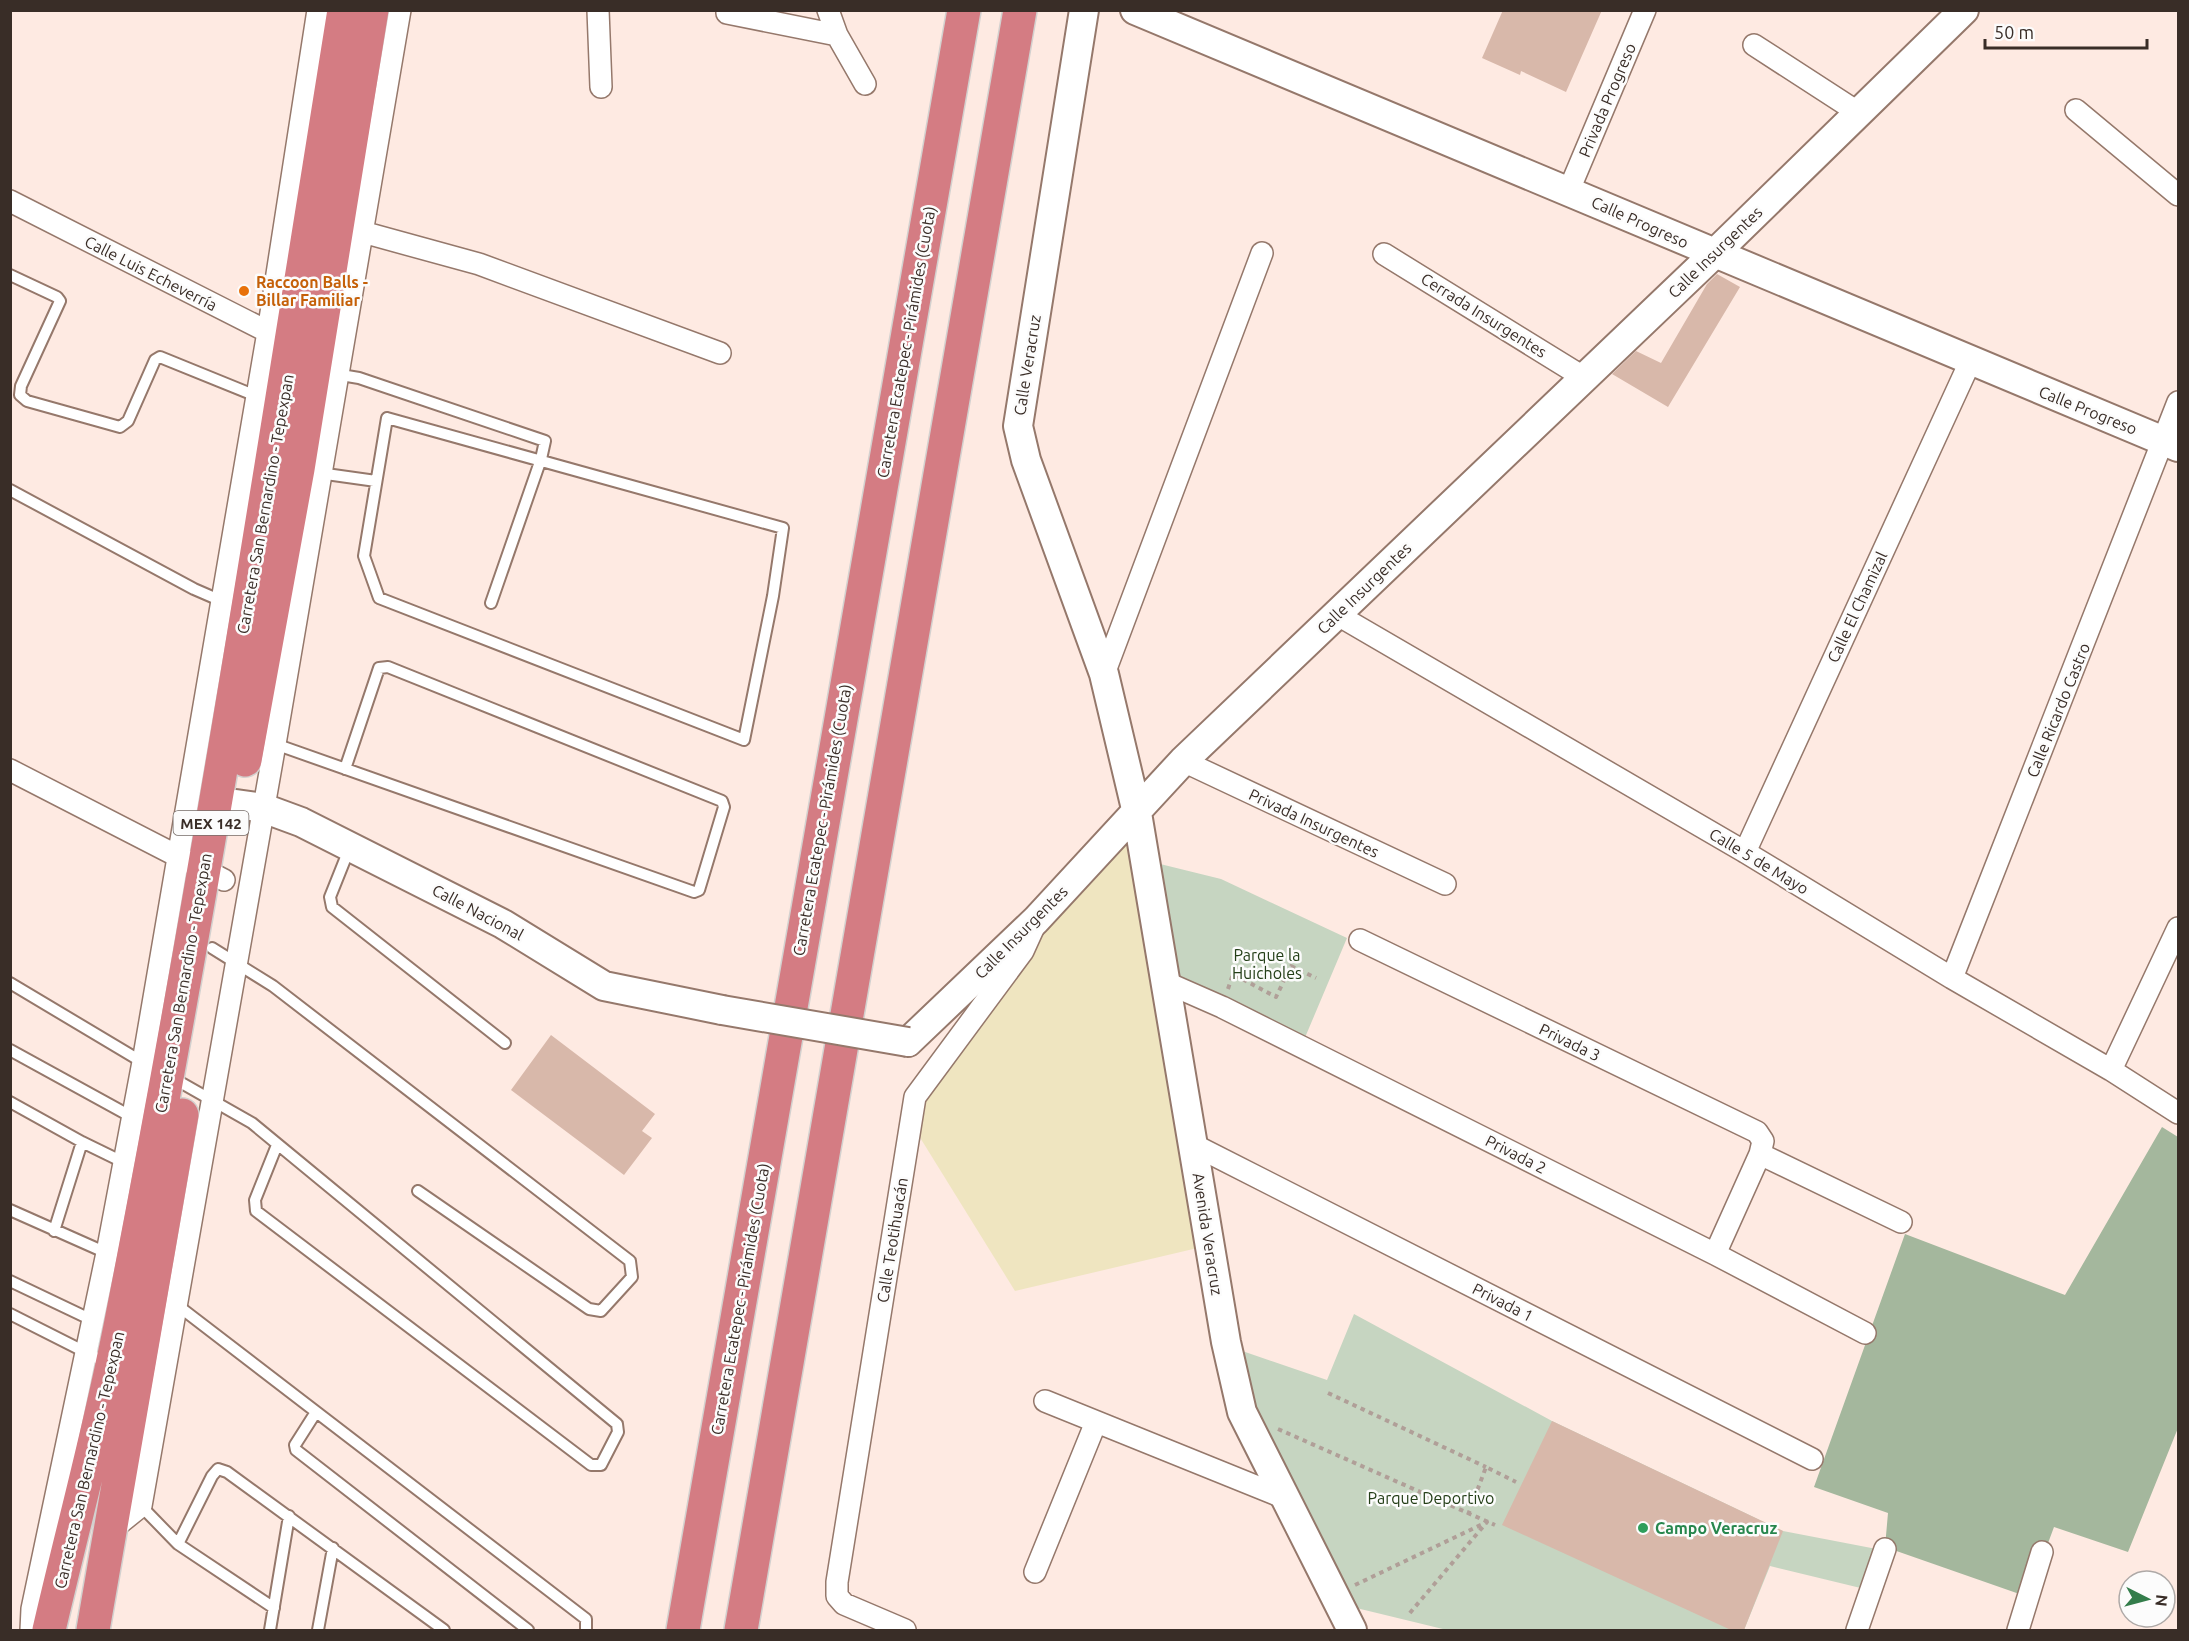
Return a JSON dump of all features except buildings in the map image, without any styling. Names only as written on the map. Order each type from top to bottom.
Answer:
[{"type":"highway","name":"Carretera San Bernardino - Tepexpan","points":[[93,1630],[110,1531],[177,1081],[234,606],[280,338],[344,10]]},
{"type":"highway","name":"Carretera San Bernardino - Tepexpan","points":[[202,868],[250,806],[310,471],[350,229],[372,10]]},
{"type":"highway","name":"Carretera Ecatepec - Pirámides (Cuota)","points":[[683,1630],[963,14]]},
{"type":"highway","points":[[741,1630],[1018,21]]},
{"type":"highway","name":"Carretera San Bernardino - Tepexpan","points":[[49,1630],[98,1358],[136,1168],[177,1081],[223,954],[202,868]]},
{"type":"street","points":[[280,338],[318,10]]},
{"type":"street","points":[[400,10],[350,229],[479,264],[720,353]]},
{"type":"street","points":[[598,10],[601,87]]},
{"type":"street","points":[[828,10],[837,35],[865,84]]},
{"type":"street","name":"Calle Veracruz","points":[[1084,10],[1018,426],[1026,460],[1104,674],[1137,813]]},
{"type":"street","name":"Calle Progreso","points":[[1135,10],[1569,190],[1970,362],[2171,444]]},
{"type":"street","name":"Privada Progreso","points":[[1569,190],[1645,10]]},
{"type":"street","name":"Calle Insurgentes","points":[[722,1010],[908,1042],[1036,920],[1183,761],[1714,254],[1964,10]]},
{"type":"street","points":[[727,13],[837,35]]},
{"type":"street","points":[[1754,45],[1859,113]]},
{"type":"street","points":[[2076,110],[2178,195]]},
{"type":"street","name":"Calle Luis Echeverría","points":[[10,201],[280,338]]},
{"type":"street","points":[[1104,674],[1262,253]]},
{"type":"street","name":"Cerrada Insurgentes","points":[[1384,254],[1583,377]]},
{"type":"street","name":"Calle El Chamizal","points":[[1745,852],[1970,362]]},
{"type":"street","name":"Calle Ricardo Castro","points":[[1952,978],[2171,444],[2178,402]]},
{"type":"street","points":[[223,954],[250,806],[275,744],[310,471]]},
{"type":"street","name":"Calle 5 de Mayo","points":[[1336,614],[1745,852],[1952,978],[2111,1070],[2178,1113]]},
{"type":"street","name":"Privada Insurgentes","points":[[1183,761],[1445,884]]},
{"type":"street","points":[[10,770],[202,868]]},
{"type":"street","name":"Calle Nacional","points":[[250,806],[301,822],[504,924],[604,986],[722,1010]]},
{"type":"street","name":"Avenida Veracruz","points":[[1137,813],[1226,1342],[1242,1412],[1353,1630]]},
{"type":"street","name":"Calle Teotihuacán","points":[[905,1630],[844,1604],[837,1596],[839,1570],[915,1097],[1023,951],[1036,920]]},
{"type":"street","points":[[2111,1070],[2178,928]]},
{"type":"street","name":"Privada 3","points":[[1360,940],[1757,1132],[1763,1141],[1760,1154]]},
{"type":"street","name":"Privada 2","points":[[1165,982],[1222,1006],[1715,1254],[1865,1333]]},
{"type":"street","points":[[136,1168],[132,1117],[177,1081]]},
{"type":"street","points":[[110,1531],[141,1506],[177,1305],[177,1081]]},
{"type":"street","name":"Privada 1","points":[[1194,1146],[1812,1459]]},
{"type":"street","points":[[1715,1254],[1760,1154],[1901,1221]]},
{"type":"street","points":[[31,1630],[32,1609],[98,1358]]},
{"type":"street","points":[[1045,1401],[1285,1498]]},
{"type":"street","points":[[1035,1572],[1096,1422]]},
{"type":"street","points":[[1857,1630],[1885,1549]]},
{"type":"street","points":[[2018,1630],[2042,1552]]},
{"type":"lane","points":[[10,275],[57,297],[60,301],[21,386],[20,395],[27,401],[120,427],[128,421],[155,360],[160,357],[270,401]]},
{"type":"lane","points":[[326,373],[359,378],[543,438],[545,444],[541,459],[491,603]]},
{"type":"lane","points":[[387,418],[541,459],[783,528],[773,596],[744,740],[379,598],[364,556],[387,418]]},
{"type":"lane","points":[[310,471],[376,482]]},
{"type":"lane","points":[[10,490],[234,606]]},
{"type":"lane","points":[[275,744],[345,770],[694,892],[699,890],[724,807],[722,801],[388,667],[379,668],[345,770]]},
{"type":"lane","points":[[350,847],[330,897],[332,907],[505,1043]]},
{"type":"lane","points":[[223,954],[273,986],[630,1261],[632,1277],[601,1311],[589,1309],[418,1191]]},
{"type":"lane","points":[[10,983],[252,1123],[617,1424],[618,1432],[601,1465],[591,1466],[256,1211],[255,1200],[277,1145]]},
{"type":"lane","points":[[10,1050],[132,1117]]},
{"type":"lane","points":[[10,1102],[82,1142],[136,1168]]},
{"type":"lane","points":[[54,1231],[82,1142]]},
{"type":"lane","points":[[10,1210],[119,1258]]},
{"type":"lane","points":[[10,1281],[105,1326]]},
{"type":"lane","points":[[177,1305],[586,1619],[586,1630]]},
{"type":"lane","points":[[10,1314],[98,1358]]},
{"type":"lane","points":[[316,1412],[295,1445],[296,1450],[528,1630]]},
{"type":"lane","points":[[178,1544],[212,1476],[218,1469],[227,1472],[289,1516],[444,1630]]},
{"type":"lane","points":[[141,1506],[178,1544],[273,1608]]},
{"type":"lane","points":[[270,1630],[289,1516]]},
{"type":"lane","points":[[318,1630],[333,1548]]},
{"type":"path","points":[[1222,1006],[1233,974],[1276,997],[1292,966],[1316,978]]},
{"type":"path","points":[[1328,1393],[1516,1482]]},
{"type":"path","points":[[1242,1412],[1468,1515],[1495,1525]]},
{"type":"path","points":[[1468,1515],[1486,1467]]},
{"type":"path","points":[[1336,1595],[1487,1522]]},
{"type":"path","points":[[1409,1614],[1487,1522]]},
{"type":"green space","name":"Parque la Huicholes","points":[[1148,861],[1221,879],[1347,938],[1301,1047],[1166,977]]},
{"type":"green space","points":[[2162,1127],[2178,1137],[2178,1428],[2128,1552],[2054,1527],[2028,1597],[1885,1547],[1888,1513],[1814,1487],[1905,1234],[2065,1295]]},
{"type":"green space","name":"Parque Deportivo","points":[[1354,1314],[1552,1421],[1783,1531],[1887,1551],[1873,1591],[1770,1566],[1744,1630],[1447,1630],[1344,1605],[1222,1344],[1327,1380]]},
{"type":"sand","points":[[1138,823],[1206,1246],[1015,1291],[911,1123],[914,1102],[1079,879]]},
{"type":"place","name":"Raccoon Balls - Billar Familiar","points":[[244,291]]},
{"type":"place","name":"Campo Veracruz","points":[[1643,1528]]}]
